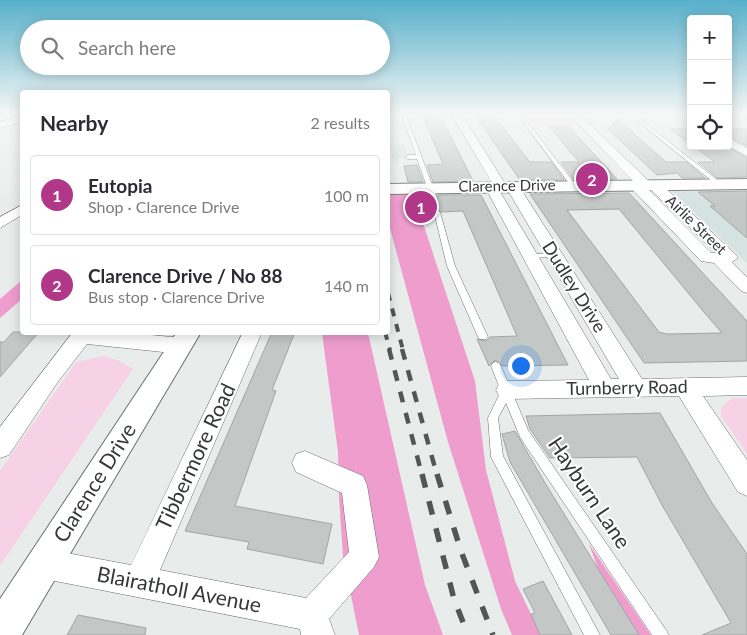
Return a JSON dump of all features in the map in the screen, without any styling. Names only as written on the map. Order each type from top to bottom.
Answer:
[{"type":"street","name":"Dudley Drive","points":[[475,145],[501,186],[554,255],[636,388]]},
{"type":"street","name":"Airlie Street","points":[[605,145],[645,185],[707,258],[718,258],[747,287]]},
{"type":"street","points":[[734,145],[747,153]]},
{"type":"street","name":"Clarence Drive","points":[[390,189],[432,193],[501,186],[747,184]]},
{"type":"street","name":"Dudley Drive","points":[[501,186],[530,256],[605,388]]},
{"type":"street","points":[[0,224],[20,210]]},
{"type":"street","points":[[0,447],[82,335]]},
{"type":"street","points":[[104,335],[186,339]]},
{"type":"street","name":"Tibbermore Road","points":[[139,582],[252,335]]},
{"type":"street","name":"Clarence Drive","points":[[0,634],[186,339]]},
{"type":"street","name":"Turnberry Road","points":[[507,390],[747,386]]},
{"type":"street","points":[[684,387],[747,483]]},
{"type":"street","name":"Blairatholl Avenue","points":[[45,564],[139,582],[315,625],[364,556],[354,485],[305,464]]},
{"type":"lane","points":[[415,145],[432,193]]},
{"type":"lane","points":[[542,145],[573,185]]},
{"type":"lane","points":[[669,145],[718,184]]},
{"type":"lane","points":[[408,157],[420,157]]},
{"type":"lane","points":[[437,212],[451,266],[483,337]]},
{"type":"lane","points":[[530,256],[554,255]]},
{"type":"lane","name":"Hayburn Lane","points":[[496,366],[524,433],[661,635]]},
{"type":"lane","points":[[507,390],[493,418],[497,457],[592,635]]},
{"type":"shaded area","points":[[390,145],[404,145],[408,158],[398,158],[399,162],[395,162],[390,153]]},
{"type":"shaded area","points":[[672,191],[747,191],[747,263]]},
{"type":"shaded area","points":[[407,194],[409,207],[415,217],[421,217],[475,381],[486,470],[515,581],[541,635],[512,635],[501,609],[448,442],[390,228],[390,195]]},
{"type":"shaded area","points":[[20,282],[20,301],[0,318],[0,299]]},
{"type":"shaded area","points":[[322,335],[368,335],[425,585],[443,635],[359,635],[343,556],[338,452]]},
{"type":"shaded area","points":[[103,356],[120,361],[133,369],[0,566],[0,471],[76,362]]},
{"type":"shaded area","points":[[732,398],[747,398],[747,454],[721,416],[721,408]]},
{"type":"shaded area","points":[[589,544],[651,635],[639,635],[598,569]]},
{"type":"building","points":[[435,145],[455,145],[473,181],[433,182],[427,165],[443,164]]},
{"type":"building","points":[[496,145],[516,145],[530,162],[551,162],[564,180],[520,180]]},
{"type":"building","points":[[565,145],[585,145],[617,179],[574,180],[561,162],[579,162]]},
{"type":"building","points":[[625,145],[646,145],[666,162],[686,162],[705,178],[682,178],[677,173],[657,175]]},
{"type":"building","points":[[732,149],[747,158],[747,177],[717,178],[698,162],[715,162],[698,150]]},
{"type":"building","points":[[417,165],[423,182],[408,182],[404,166]]},
{"type":"building","points":[[747,191],[747,238],[710,206],[715,206],[698,192]]},
{"type":"building","points":[[629,193],[747,321],[747,361],[644,363],[530,194]],"holes":[[[619,209],[722,333],[667,334],[659,332],[567,210]]]},
{"type":"building","points":[[428,195],[431,200],[436,201],[438,195],[481,195],[568,365],[503,366],[495,360],[489,366],[477,339],[486,341],[490,337],[517,336],[463,211],[442,212],[436,208],[430,212],[431,216],[416,216],[411,196]]},
{"type":"building","points":[[13,332],[20,332],[20,335],[36,335],[0,377],[0,342],[4,342]]},
{"type":"building","points":[[271,335],[294,335],[272,390],[276,391],[235,506],[332,524],[323,564],[247,549],[249,542],[185,531]]},
{"type":"building","points":[[660,413],[712,503],[747,554],[747,635],[702,635],[731,623],[662,505],[637,457],[550,458],[530,429],[526,416]]},
{"type":"building","points":[[515,431],[639,635],[611,635],[510,462],[502,434]]},
{"type":"building","points":[[543,581],[572,635],[540,635],[531,614],[535,613],[523,589]]},
{"type":"building","points":[[78,615],[146,628],[145,635],[67,635]]},
{"type":"railway","points":[[390,301],[403,350]]},
{"type":"railway","points":[[386,335],[390,350]]},
{"type":"railway","points":[[389,349],[422,475]]},
{"type":"railway","points":[[402,349],[437,475]]},
{"type":"railway","points":[[422,474],[454,599],[468,635]]},
{"type":"railway","points":[[437,474],[461,551],[493,635]]},
{"type":"place","name":"Clarence Drive / No 88","points":[[592,179]]},
{"type":"place","name":"Eutopia","points":[[421,207]]}]
